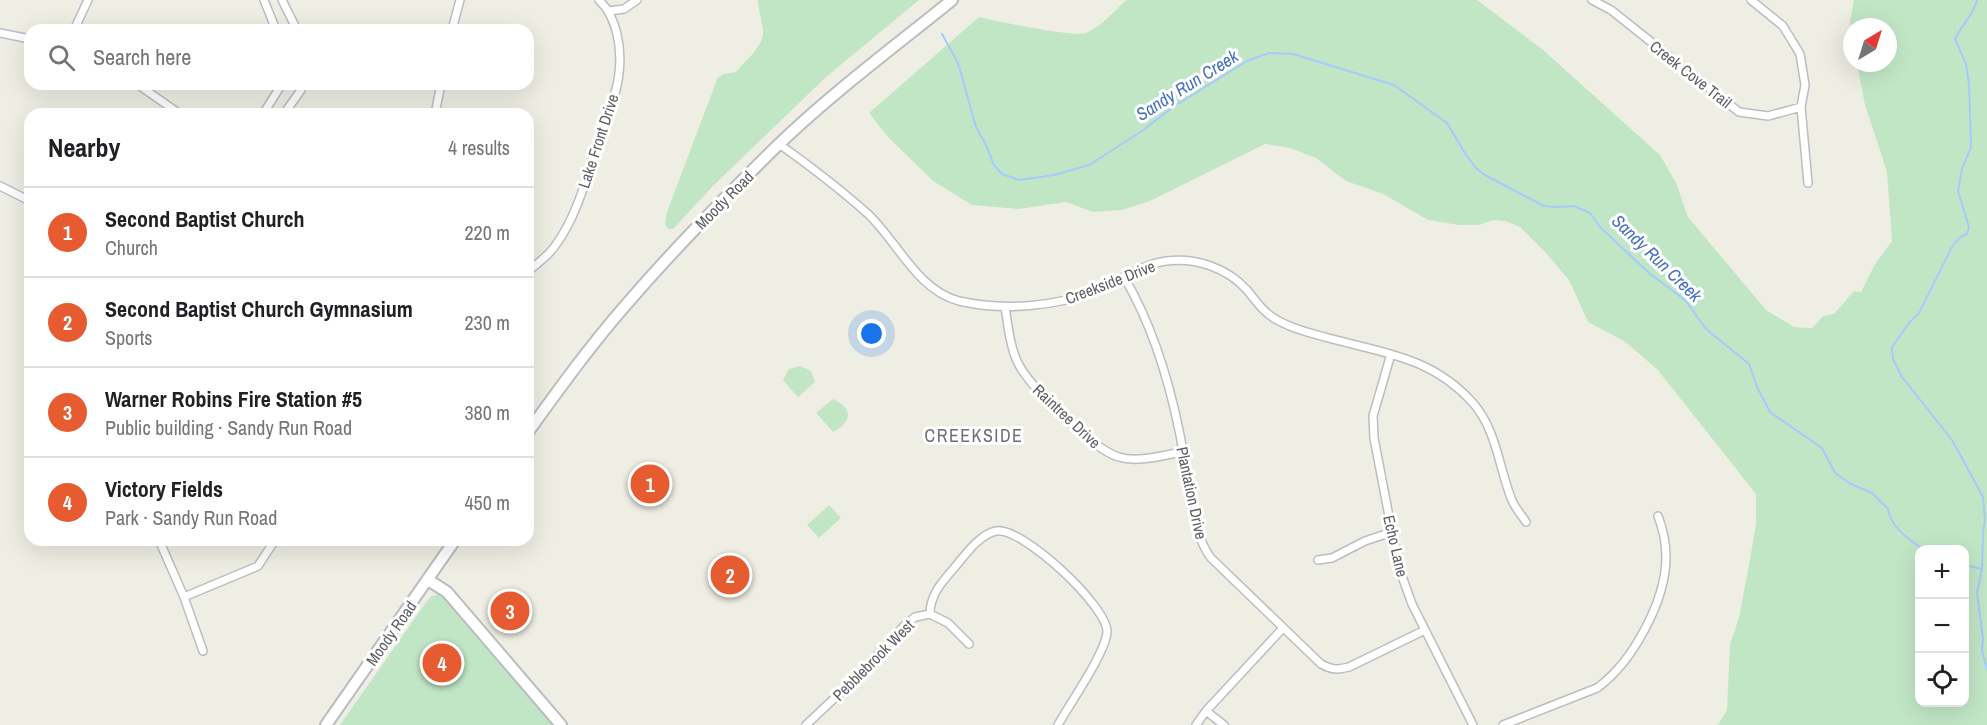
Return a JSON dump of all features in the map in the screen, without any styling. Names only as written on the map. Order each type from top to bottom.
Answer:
[{"type":"main road","name":"Moody Road","points":[[534,424],[624,306],[779,144],[952,0]]},
{"type":"main road","name":"Moody Road","points":[[326,725],[451,546]]},
{"type":"main road","points":[[428,580],[447,592],[561,725]]},
{"type":"street","points":[[77,24],[88,0]]},
{"type":"street","points":[[264,0],[274,24]]},
{"type":"street","points":[[282,0],[294,24]]},
{"type":"street","points":[[454,24],[460,0]]},
{"type":"street","name":"Lake Front Drive","points":[[534,265],[554,247],[567,226],[582,191],[619,73],[617,34],[609,11],[599,0]]},
{"type":"street","points":[[609,11],[624,9],[637,0]]},
{"type":"street","name":"Creek Cove Trail","points":[[1592,0],[1611,10],[1739,112],[1768,116],[1801,107]]},
{"type":"street","points":[[1751,0],[1783,26],[1800,54],[1805,85],[1801,107],[1808,183]]},
{"type":"street","points":[[0,33],[24,38]]},
{"type":"street","points":[[146,90],[171,108]]},
{"type":"street","points":[[267,108],[278,90]]},
{"type":"street","points":[[288,108],[301,90]]},
{"type":"street","points":[[436,108],[440,90]]},
{"type":"street","name":"Creekside Drive","points":[[779,144],[822,175],[870,216],[926,281],[958,300],[1005,307],[1069,300],[1148,265],[1190,260],[1206,264],[1234,278],[1276,320],[1304,332],[1423,364],[1450,381],[1473,403],[1483,417],[1491,434],[1512,501],[1526,522]]},
{"type":"street","points":[[0,186],[24,198]]},
{"type":"street","name":"Plantation Drive","points":[[1124,277],[1136,298],[1161,358],[1183,452],[1193,512],[1205,551],[1321,664],[1330,669],[1339,670],[1349,667],[1425,630]]},
{"type":"street","name":"Raintree Drive","points":[[1005,307],[1011,344],[1024,375],[1095,444],[1107,453],[1125,459],[1183,452]]},
{"type":"street","name":"Echo Lane","points":[[1391,354],[1373,416],[1374,438],[1392,532],[1403,579],[1412,604],[1473,725]]},
{"type":"street","points":[[1503,725],[1596,688],[1608,680],[1622,664],[1652,614],[1663,582],[1666,557],[1664,531],[1658,516]]},
{"type":"street","name":"Pebblebrook West","points":[[806,725],[846,688],[904,626],[915,617],[930,614],[930,605],[939,585],[967,553],[988,534],[1007,531],[1028,543],[1067,577],[1098,609],[1107,630],[1105,645],[1058,725]]},
{"type":"street","points":[[1318,560],[1332,558],[1365,541],[1392,532]]},
{"type":"street","points":[[162,546],[184,597],[203,651]]},
{"type":"street","points":[[184,597],[258,566],[272,546]]},
{"type":"street","points":[[930,614],[948,623],[969,644]]},
{"type":"street","points":[[1196,725],[1206,711],[1283,627]]},
{"type":"street","points":[[1206,711],[1224,725]]},
{"type":"green space","points":[[758,0],[919,0],[826,77],[713,186],[673,229],[668,229],[665,224],[667,212],[718,77],[736,72],[762,39],[763,29]]},
{"type":"green space","points":[[1126,0],[1477,0],[1543,50],[1660,155],[1676,183],[1688,217],[1766,310],[1794,327],[1812,328],[1823,316],[1834,314],[1854,291],[1861,292],[1875,264],[1892,241],[1887,172],[1865,105],[1859,72],[1897,72],[1897,18],[1851,18],[1854,0],[1987,0],[1987,725],[1718,725],[1727,710],[1730,644],[1739,618],[1751,554],[1756,523],[1756,494],[1657,369],[1624,341],[1588,322],[1569,280],[1520,227],[1505,221],[1493,220],[1479,225],[1459,225],[1428,220],[1383,194],[1346,181],[1316,158],[1290,148],[1265,144],[1150,201],[1122,210],[1093,212],[1066,202],[1018,209],[972,205],[933,181],[889,138],[869,113],[979,17],[1078,34],[1086,33],[1097,27]]},
{"type":"green space","points":[[800,366],[811,371],[815,382],[798,397],[783,380],[789,369]]},
{"type":"green space","points":[[833,399],[845,407],[848,416],[844,424],[833,432],[816,413]]},
{"type":"green space","points":[[829,505],[841,518],[819,538],[807,525]]},
{"type":"green space","points":[[438,595],[446,599],[555,725],[340,725],[427,601],[431,596]]},
{"type":"waterway","points":[[1977,0],[1955,39],[1966,64],[1969,84],[1971,147],[1962,169],[1958,191],[1969,227],[1967,234],[1960,237],[1952,247],[1919,313],[1892,347],[1893,359],[1902,377],[1952,440],[1983,497],[1985,520],[1982,569],[1977,593],[1983,639],[1982,650],[1987,669]]},
{"type":"waterway","name":"Sandy Run Creek","points":[[942,34],[958,63],[976,127],[994,165],[1002,174],[1019,180],[1054,175],[1089,165],[1142,131],[1173,107],[1247,61],[1269,53],[1293,54],[1394,85],[1447,123],[1466,155],[1485,175],[1544,206],[1574,206],[1590,213],[1600,227],[1649,273],[1685,300],[1706,329],[1749,364],[1757,387],[1770,412],[1822,448],[1835,473],[1849,483],[1872,493],[1888,509],[1897,528],[1918,545]]},
{"type":"waterway","name":"Sandy Run Creek","points":[[1969,566],[1982,569]]},
{"type":"place","name":"Second Baptist Church","points":[[650,484]]},
{"type":"place","name":"Second Baptist Church Gymnasium","points":[[730,575]]},
{"type":"place","name":"Warner Robins Fire Station #5","points":[[510,611]]},
{"type":"place","name":"Victory Fields","points":[[442,663]]},
{"type":"district","name":"CREEKSIDE","points":[[974,435]]}]
